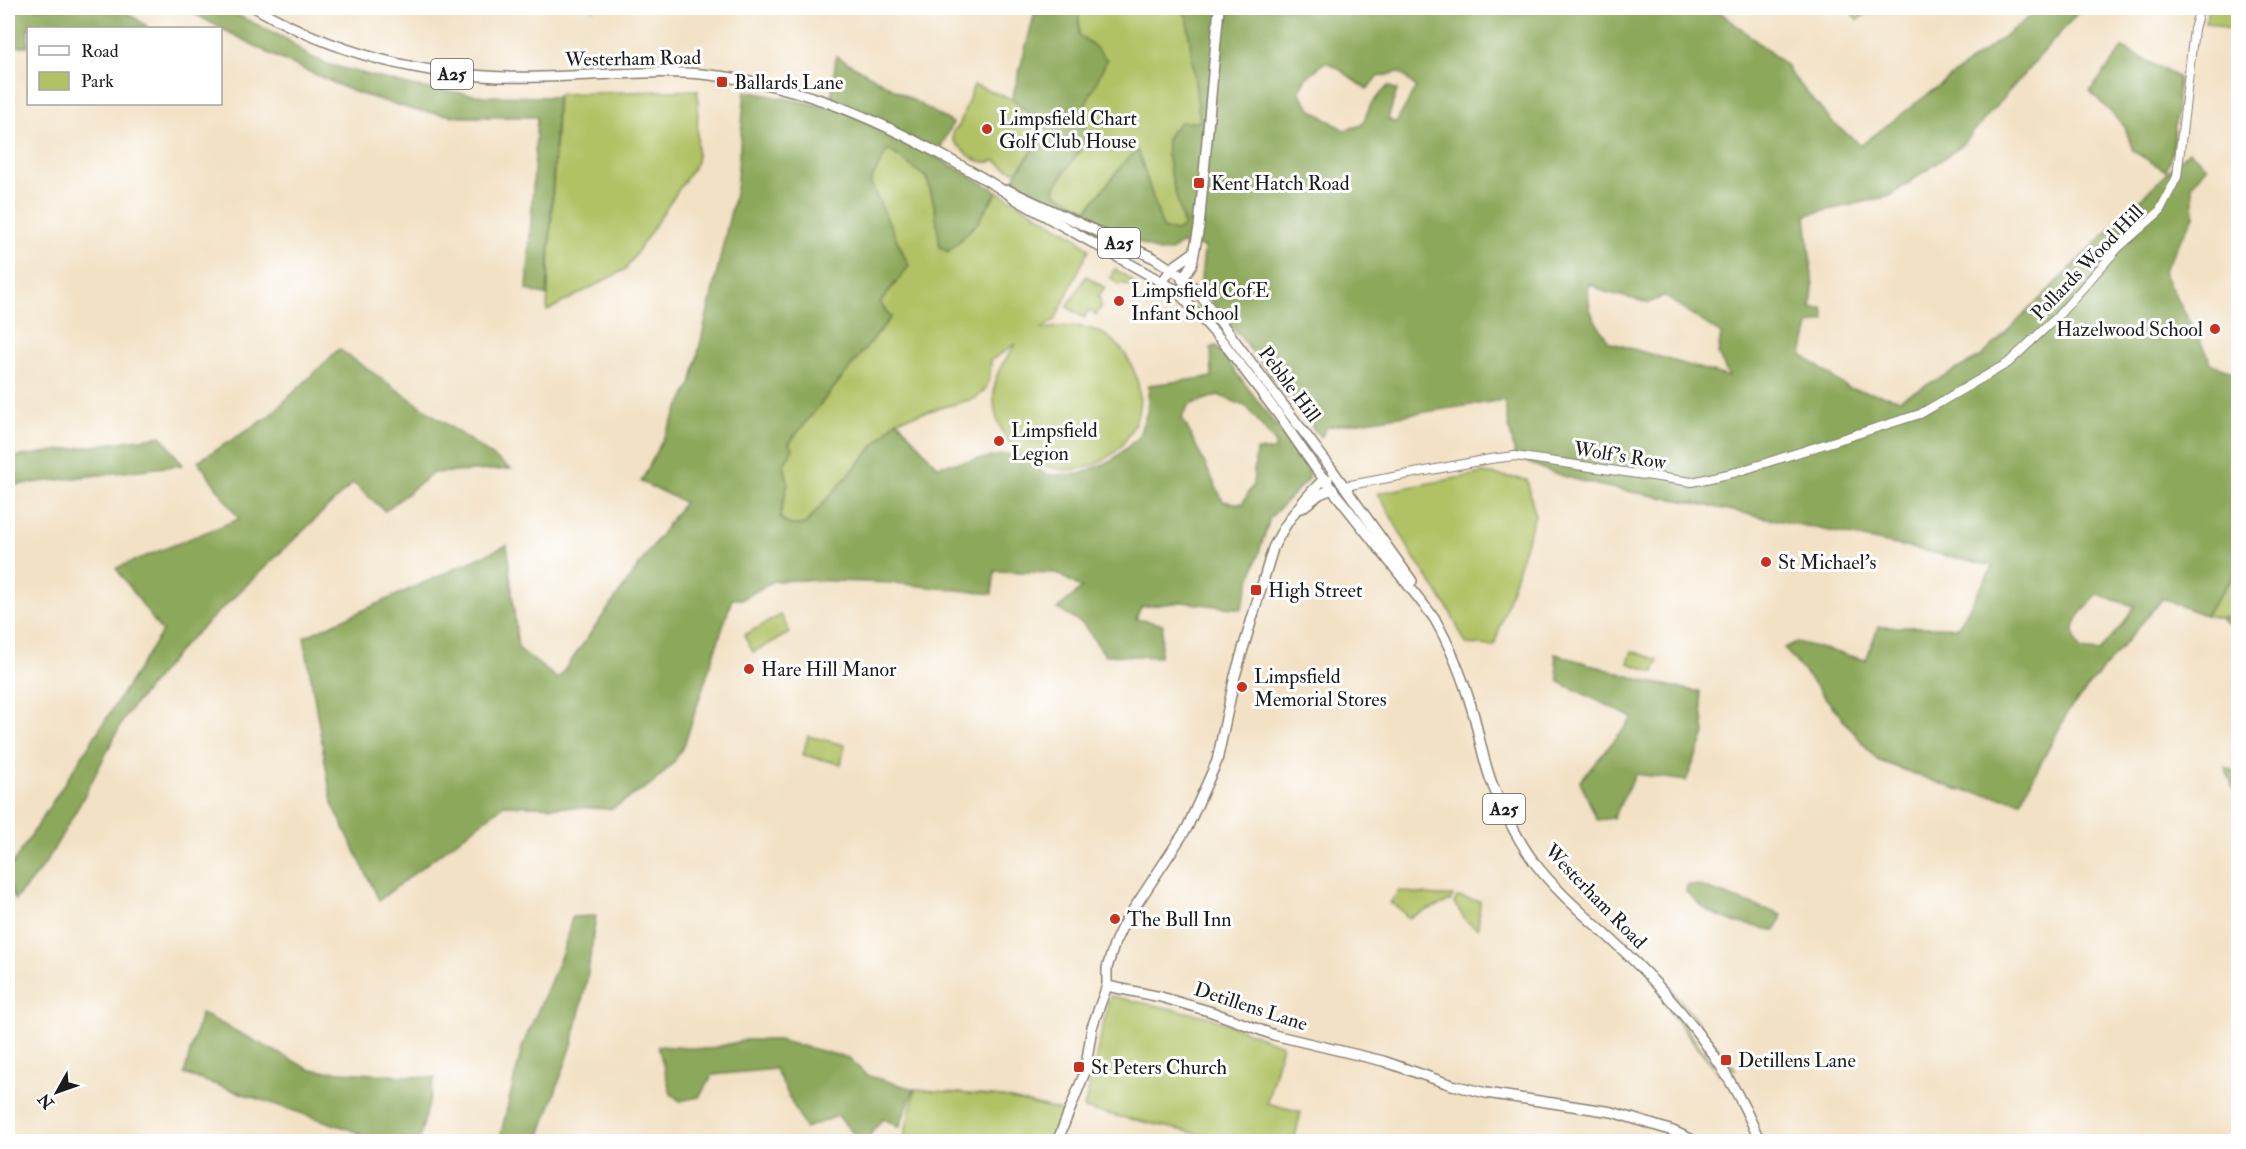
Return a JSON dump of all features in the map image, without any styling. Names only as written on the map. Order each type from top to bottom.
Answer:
[{"type":"main road","name":"Westerham Road","points":[[256,8],[301,31],[348,50],[388,62],[439,72],[480,77],[522,78],[689,73],[789,89],[873,119],[1000,187],[1172,268],[1184,277]]},
{"type":"main road","points":[[1170,286],[1184,277],[1192,264],[1199,227],[1219,8]]},
{"type":"main road","name":"Westerham Road","points":[[1000,187],[1017,200],[1170,286]]},
{"type":"main road","points":[[1170,286],[1172,268],[1193,253]]},
{"type":"main road","name":"Pebble Hill","points":[[1184,277],[1204,300],[1342,483]]},
{"type":"main road","name":"Pebble Hill","points":[[1170,286],[1222,342],[1333,489]]},
{"type":"main road","points":[[1058,1142],[1086,1072],[1092,1027],[1107,986],[1107,968],[1115,942],[1187,828],[1217,761],[1235,676],[1273,548],[1290,517],[1324,479],[1342,483]]},
{"type":"main road","name":"Westerham Road","points":[[1342,483],[1419,592],[1452,651],[1493,785],[1514,830],[1534,862],[1555,886],[1635,961],[1690,1020],[1729,1079],[1760,1142]]},
{"type":"main road","name":"Westerham Road","points":[[1333,489],[1435,619]]},
{"type":"main road","points":[[1290,517],[1320,494],[1333,489]]},
{"type":"main road","name":"Detillens Lane","points":[[1107,986],[1161,997],[1212,1012],[1274,1035],[1383,1061],[1452,1085],[1486,1093],[1612,1112],[1673,1131],[1697,1142]]},
{"type":"street","name":"Pollards Wood Hill","points":[[1884,426],[1920,414],[2008,363],[2056,318],[2118,248],[2159,212],[2177,177],[2193,29],[2200,8]]},
{"type":"street","name":"Wolf's Row","points":[[1342,483],[1515,456],[1692,482],[1737,472],[1884,426]]},
{"type":"green space","points":[[8,8],[120,8],[147,26],[27,27],[27,46],[8,47]]},
{"type":"green space","points":[[183,8],[223,8],[288,40],[307,55],[327,64],[416,87],[485,96],[557,97],[547,296],[527,290],[537,117],[461,117],[414,110],[354,92],[274,56]]},
{"type":"green space","points":[[1036,8],[1079,8],[1079,35],[1093,45],[1107,60],[1085,106],[1084,144],[1055,186],[1055,193],[1087,210],[1127,159],[1138,151],[1163,229],[1177,231],[1184,226],[1170,170],[1167,141],[1170,133],[1180,122],[1200,122],[1187,17],[1181,8],[1715,8],[1787,66],[1791,74],[1832,122],[1861,145],[2041,8],[2082,8],[1961,146],[1890,196],[1806,215],[1813,287],[1811,308],[1823,308],[1825,320],[1809,325],[1802,355],[1848,388],[1900,399],[1982,356],[2189,151],[2207,166],[2192,185],[2194,216],[2163,272],[2212,364],[2238,373],[2238,569],[2205,615],[2162,599],[2069,710],[2021,801],[1955,789],[1877,760],[1784,648],[1797,642],[1866,660],[1878,627],[1958,627],[1993,566],[1699,504],[1605,487],[1558,474],[1515,456],[1504,400],[1327,427],[1321,438],[1201,288],[1204,247],[1181,244],[1171,251],[1159,252],[1013,182],[1017,172],[1048,129],[1012,99]],"holes":[[[1325,62],[1341,70],[1367,89],[1378,77],[1399,72],[1416,87],[1396,123],[1388,119],[1397,90],[1388,86],[1371,104],[1362,125],[1344,130],[1312,110],[1299,92],[1305,79]],[[1589,283],[1605,292],[1649,303],[1664,296],[1721,334],[1718,354],[1729,377],[1609,342],[1592,315],[1588,293]],[[2098,595],[2134,606],[2123,624],[2098,652],[2081,650],[2076,642],[2074,627],[2081,614]]]},
{"type":"green space","points":[[1079,8],[1181,8],[1187,17],[1200,123],[1167,140],[1167,154],[1184,226],[1177,231],[1163,230],[1141,160],[1087,210],[1055,193],[1055,186],[1084,144],[1085,106],[1106,60],[1093,45],[1079,35]]},
{"type":"green space","points":[[1848,8],[1875,8],[1857,20]]},
{"type":"green space","points":[[2210,8],[2238,8],[2238,32],[2205,22]]},
{"type":"green space","points":[[2123,48],[2179,78],[2173,149],[2166,171],[2133,151],[2125,127],[2090,91]]},
{"type":"green space","points":[[836,56],[953,123],[936,157],[997,191],[978,222],[948,252],[940,247],[935,208],[927,178],[888,149],[870,182],[909,266],[880,303],[891,317],[789,443],[793,448],[784,465],[788,482],[780,517],[791,525],[805,524],[897,420],[937,466],[1015,453],[1048,475],[1080,474],[1111,461],[1138,438],[1147,412],[1149,385],[1212,377],[1211,348],[1216,346],[1309,469],[1308,479],[1270,518],[1241,609],[1182,602],[1141,607],[1136,619],[1163,624],[1160,657],[1105,655],[1083,624],[1057,609],[1082,588],[1056,573],[995,571],[992,594],[894,583],[773,581],[743,599],[732,599],[685,743],[674,762],[653,783],[612,809],[504,805],[379,900],[332,803],[304,637],[507,545],[518,648],[558,679],[684,502],[641,482],[691,384],[736,189],[745,91],[830,107]],"holes":[[[1218,395],[1247,407],[1276,444],[1274,450],[1256,450],[1253,485],[1242,504],[1223,501],[1182,417],[1189,405]]]},
{"type":"green space","points":[[974,85],[1012,99],[1048,129],[1017,172],[1004,167],[995,160],[977,161],[953,140],[953,131],[959,126]]},
{"type":"green space","points":[[698,90],[697,162],[626,269],[547,311],[558,94]]},
{"type":"green space","points":[[888,149],[927,178],[935,208],[940,247],[948,252],[994,198],[997,191],[1076,237],[1089,249],[1055,320],[1040,330],[1064,326],[1087,328],[1107,336],[1116,344],[1130,361],[1136,377],[1139,403],[1136,420],[1120,447],[1097,463],[1072,469],[1046,466],[1023,455],[1005,436],[995,410],[997,374],[1016,344],[991,360],[989,381],[981,394],[976,398],[897,420],[805,524],[791,525],[780,517],[788,482],[784,465],[793,448],[788,444],[891,317],[880,303],[909,266],[870,182]]},
{"type":"green space","points":[[1115,269],[1133,281],[1130,286],[1121,283],[1119,285],[1110,277]]},
{"type":"green space","points":[[1086,276],[1105,288],[1098,296],[1101,301],[1099,304],[1102,306],[1096,315],[1089,310],[1084,318],[1067,307]]},
{"type":"green space","points":[[339,349],[511,469],[433,473],[385,511],[353,483],[183,646],[126,715],[80,804],[45,864],[15,900],[8,883],[8,871],[162,632],[116,568],[239,519],[198,461],[267,418]]},
{"type":"green space","points":[[161,436],[183,465],[8,486],[8,458]]},
{"type":"green space","points":[[1483,473],[1527,480],[1535,515],[1494,646],[1466,644],[1448,608],[1413,556],[1378,493]]},
{"type":"green space","points":[[2238,569],[2238,618],[2205,615]]},
{"type":"green space","points":[[781,615],[790,633],[753,652],[744,635]]},
{"type":"green space","points":[[2219,618],[2238,618],[2238,633]]},
{"type":"green space","points":[[1632,651],[1658,660],[1654,672],[1628,663]]},
{"type":"green space","points":[[1555,654],[1649,682],[1700,692],[1705,734],[1686,781],[1636,774],[1613,818],[1597,820],[1580,781],[1633,718],[1559,682]]},
{"type":"green space","points":[[808,736],[845,745],[841,764],[803,755]]},
{"type":"green space","points":[[2225,767],[2238,773],[2238,802]]},
{"type":"green space","points":[[1687,885],[1697,885],[1782,915],[1776,931],[1734,922],[1709,912],[1686,892]]},
{"type":"green space","points":[[1399,891],[1453,896],[1450,901],[1408,918],[1399,908],[1390,903]]},
{"type":"green space","points":[[1457,897],[1480,901],[1478,929],[1466,921],[1454,903]]},
{"type":"green space","points":[[596,916],[587,979],[572,1045],[538,1141],[499,1141],[523,1044],[564,948],[572,917]]},
{"type":"green space","points":[[1645,956],[1736,1070],[1729,1067],[1690,1013],[1644,963]]},
{"type":"green space","points":[[1110,996],[1206,1016],[1282,1045],[1267,1103],[1301,1112],[1294,1141],[1231,1141],[1084,1109]]},
{"type":"green space","points":[[1671,1008],[1720,1075],[1668,1010]]},
{"type":"green space","points":[[201,1013],[311,1070],[435,1078],[419,1141],[358,1141],[360,1133],[184,1074]]},
{"type":"green space","points":[[746,1040],[778,1040],[849,1058],[866,1075],[914,1089],[899,1128],[883,1118],[865,1142],[860,1141],[838,1116],[805,1128],[775,1069],[713,1075],[699,1097],[680,1101],[671,1094],[658,1046],[707,1049]]},
{"type":"green space","points":[[915,1089],[1003,1097],[1062,1111],[1051,1141],[903,1141]]},
{"type":"place","name":"Ballards Lane","points":[[722,82]]},
{"type":"place","name":"Limpsfield Chart Golf Club House","points":[[987,129]]},
{"type":"place","name":"Kent Hatch Road","points":[[1199,183]]},
{"type":"place","name":"Limpsfield CofE Infant School","points":[[1119,301]]},
{"type":"place","name":"Hazelwood School","points":[[2215,329]]},
{"type":"place","name":"Limpsfield Legion","points":[[999,441]]},
{"type":"place","name":"St Michael's","points":[[1766,562]]},
{"type":"place","name":"High Street","points":[[1256,590]]},
{"type":"place","name":"Hare Hill Manor","points":[[749,669]]},
{"type":"place","name":"Limpsfield Memorial Stores","points":[[1242,687]]},
{"type":"place","name":"The Bull Inn","points":[[1115,919]]},
{"type":"place","name":"Detillens Lane","points":[[1726,1060]]},
{"type":"place","name":"St Peters Church","points":[[1079,1067]]}]
